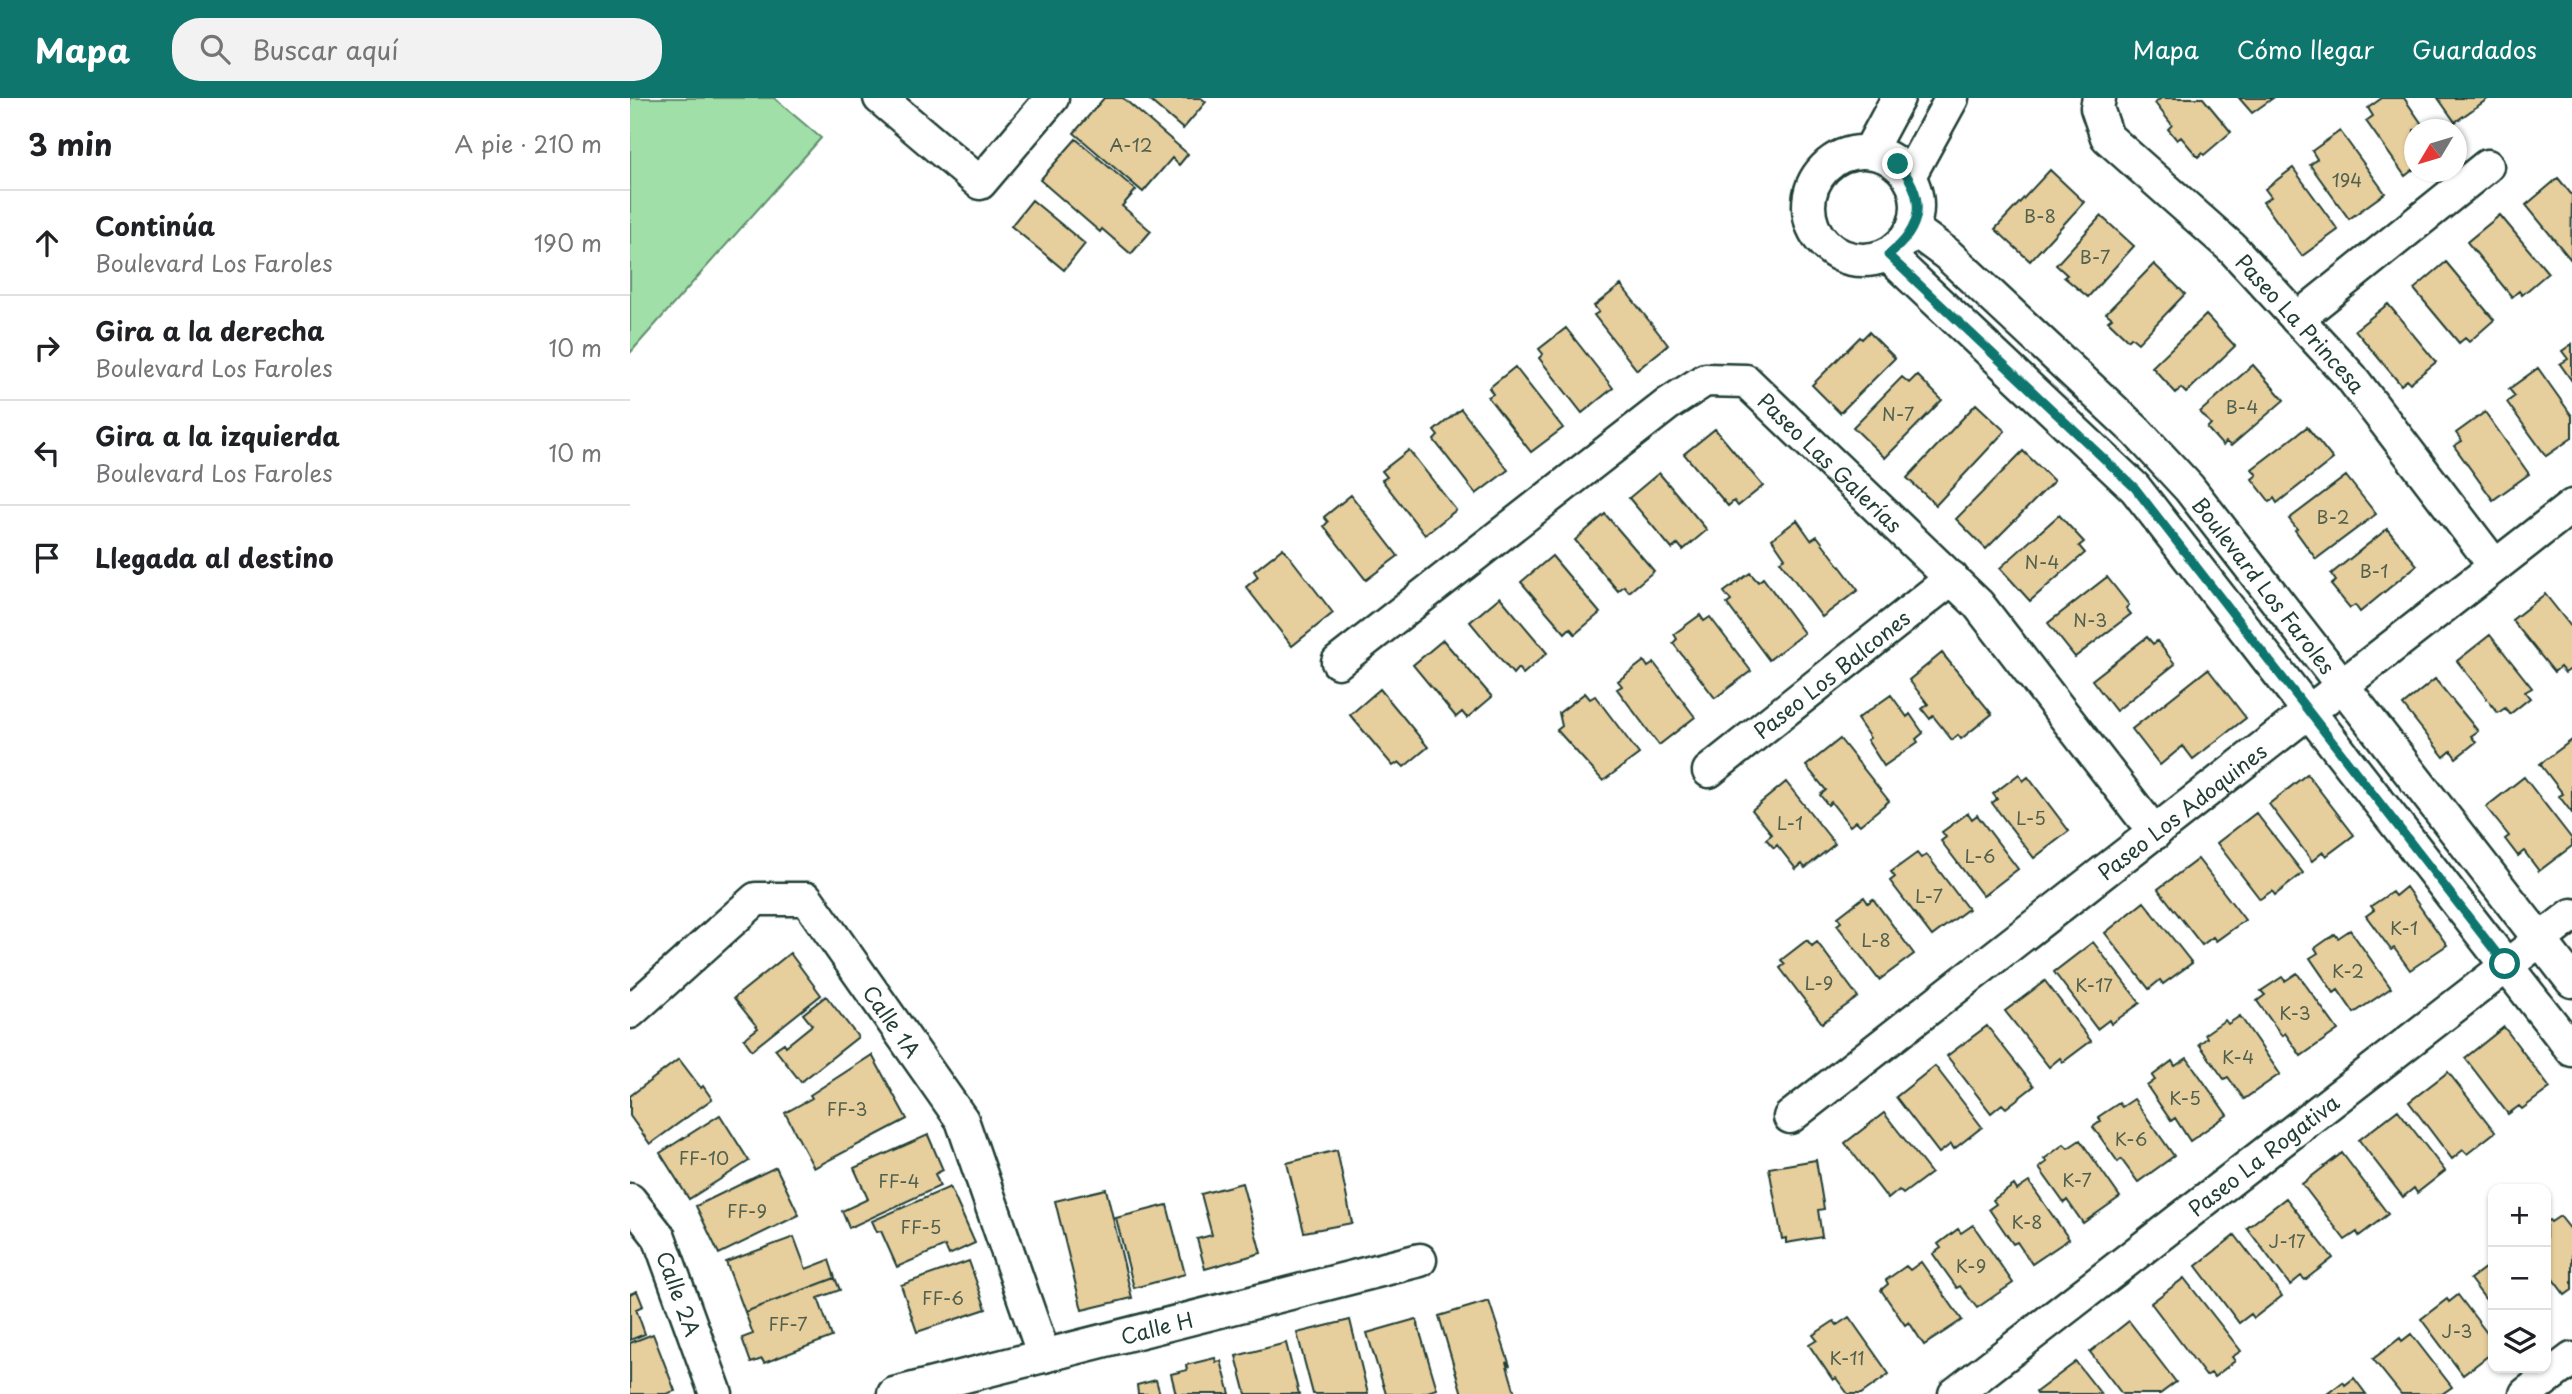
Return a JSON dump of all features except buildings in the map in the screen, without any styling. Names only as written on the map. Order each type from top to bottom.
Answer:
[{"type":"street","points":[[880,98],[980,183],[1052,98]]},
{"type":"street","points":[[1869,152],[1899,98]]},
{"type":"street","points":[[1909,176],[1952,98]]},
{"type":"street","name":"Paseo La Princesa","points":[[2099,98],[2097,108],[2107,137],[2232,248],[2351,377],[2495,566]]},
{"type":"street","points":[[1869,152],[1885,156],[1898,164],[1909,176],[1916,193],[1917,211],[1913,229],[1902,244],[1888,255],[1870,260],[1852,259],[1828,246],[1812,224],[1809,206],[1812,188],[1821,172],[1835,160],[1851,153],[1869,152]]},
{"type":"street","points":[[2297,319],[2487,166]]},
{"type":"street","name":"Boulevard Los Faroles","points":[[1913,229],[1947,254],[2145,441],[2189,488],[2572,981]]},
{"type":"street","name":"Boulevard Los Faroles","points":[[1888,255],[2135,488],[2572,1049]]},
{"type":"street","name":"Paseo Las Galerías","points":[[1338,662],[1668,404],[1705,380],[1746,381],[1978,604],[2155,833]]},
{"type":"street","name":"Paseo Los Adoquines","points":[[1790,1117],[2572,506]]},
{"type":"street","name":"Paseo Los Balcones","points":[[1709,771],[1952,579]]},
{"type":"street","name":"Calle 1A","points":[[630,1012],[756,899],[807,898],[962,1120],[1044,1356]]},
{"type":"street","name":"Paseo La Rogativa","points":[[1955,1394],[2505,964],[2572,915]]},
{"type":"street","name":"Calle 2A","points":[[630,1200],[659,1237],[716,1394]]},
{"type":"street","name":"Calle H","points":[[894,1394],[1420,1260]]},
{"type":"street","points":[[2526,1394],[2571,1361]]},
{"type":"green space","points":[[630,98],[774,98],[821,138],[630,353]]},
{"type":"route","points":[[1898,164],[1909,176],[1916,193],[1917,211],[1913,229],[1902,244],[1888,255],[2135,488],[2505,964]]}]
